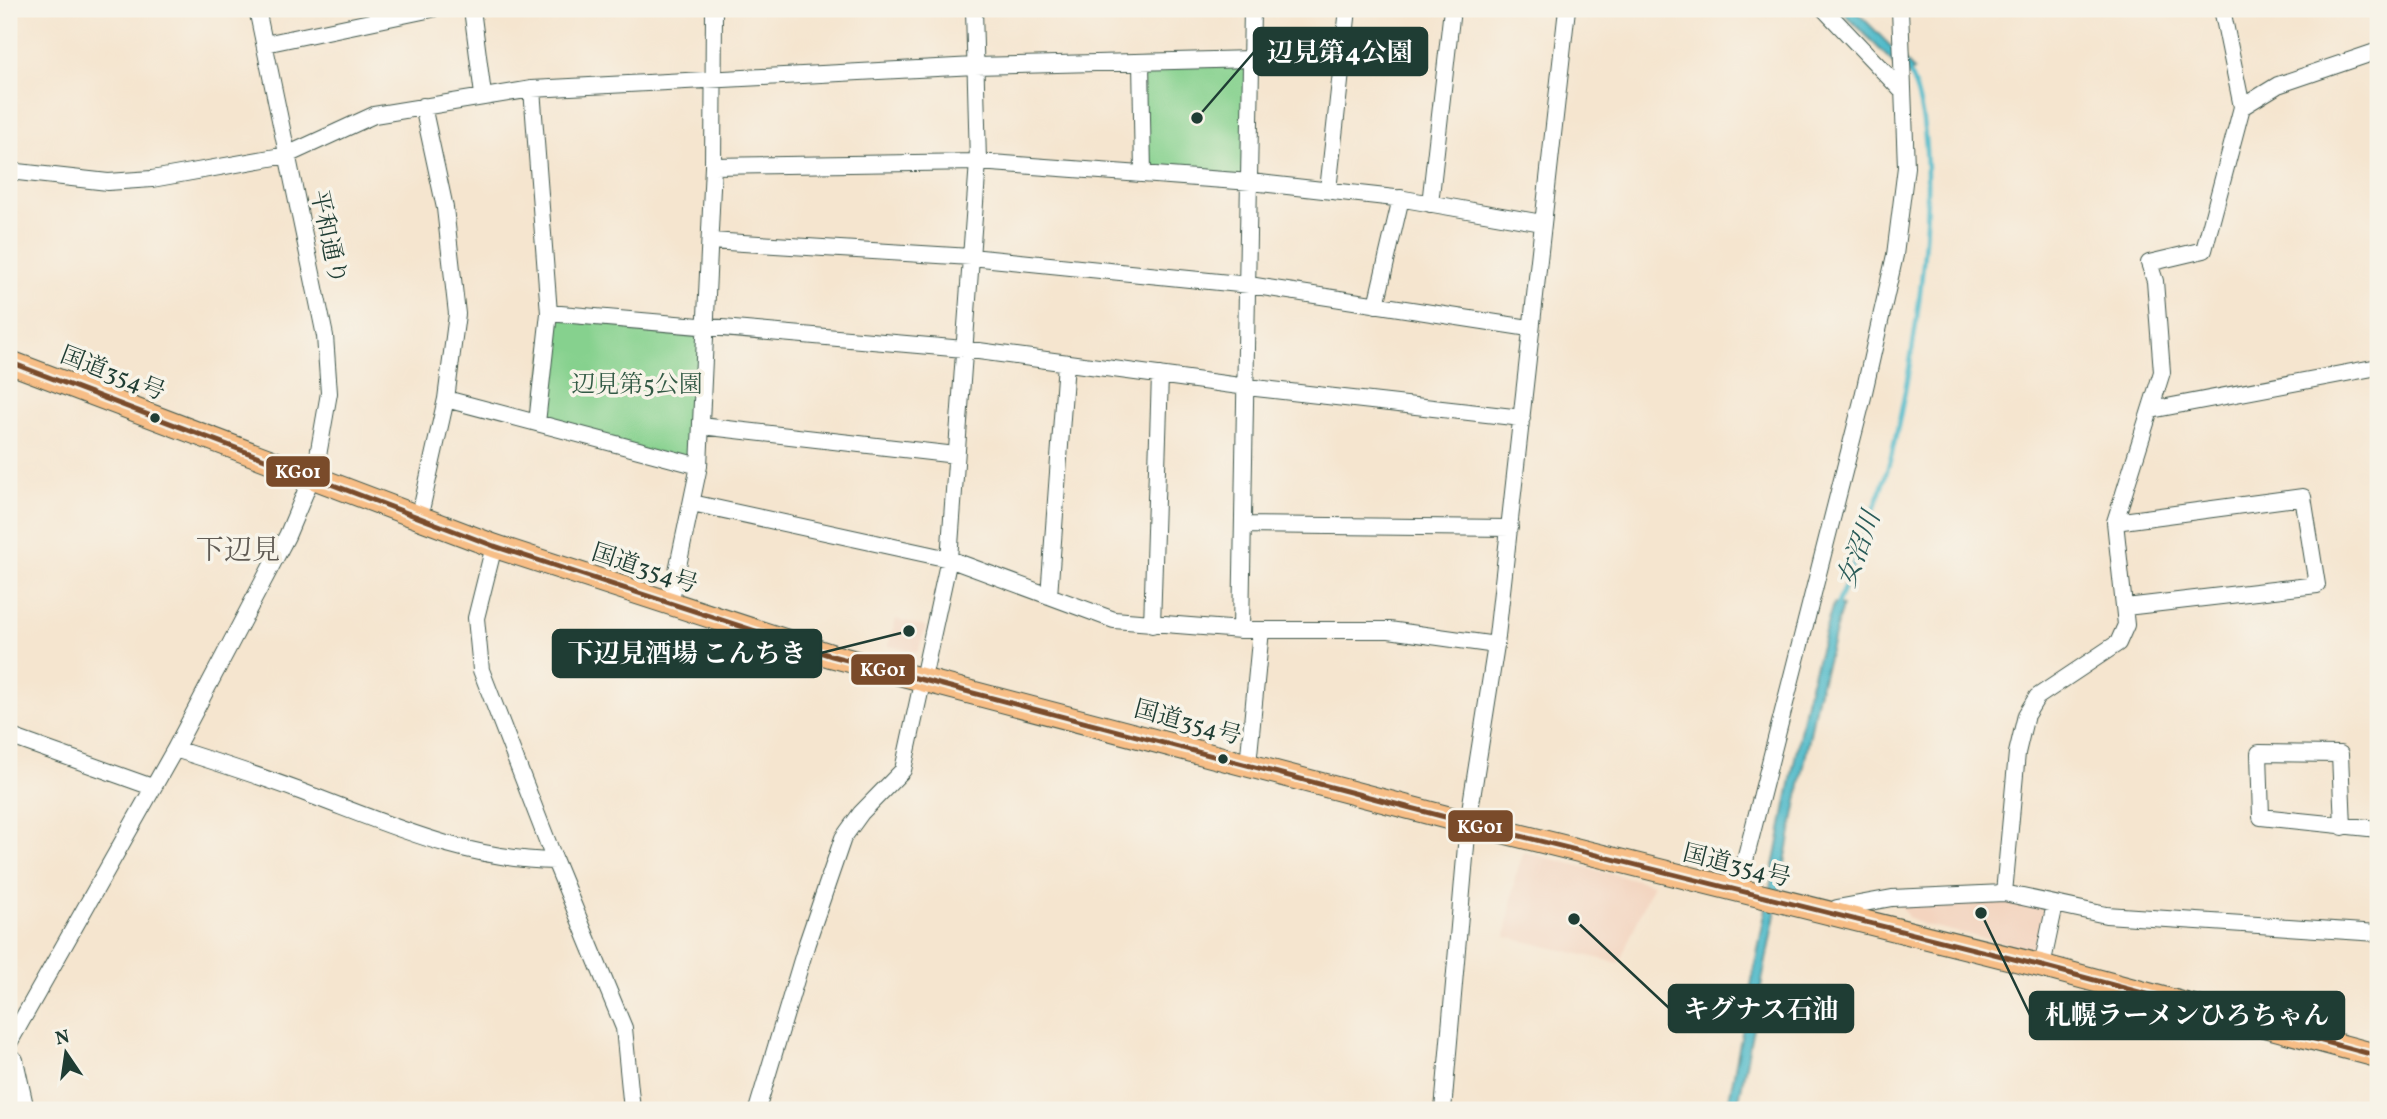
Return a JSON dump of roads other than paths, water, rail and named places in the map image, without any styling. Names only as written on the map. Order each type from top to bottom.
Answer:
[{"type":"highway","name":"国道354号","points":[[9,362],[494,546],[832,656],[1737,892],[2042,966],[2378,1056]]},
{"type":"street","name":"平和通り","points":[[10,1037],[84,915],[175,748],[287,536],[316,467],[330,393],[326,336],[257,9]]},
{"type":"street","points":[[264,44],[432,9]]},
{"type":"street","points":[[472,9],[483,96]]},
{"type":"street","points":[[670,604],[699,466],[713,166],[715,9]]},
{"type":"street","points":[[757,1110],[807,943],[843,838],[861,813],[903,770],[949,559],[978,162],[974,9]]},
{"type":"street","points":[[1241,630],[1252,9]]},
{"type":"street","points":[[1328,190],[1348,9]]},
{"type":"street","points":[[1430,204],[1452,9]]},
{"type":"street","points":[[1443,1110],[1468,823],[1496,645],[1522,418],[1529,328],[1567,9]]},
{"type":"street","points":[[1824,9],[1903,85]]},
{"type":"street","points":[[1737,892],[1862,401],[1895,255],[1906,167],[1900,9]]},
{"type":"street","points":[[2004,893],[2017,753],[2026,715],[2037,697],[2118,643],[2126,625],[2115,522],[2162,372],[2155,281],[2149,263],[2204,250],[2242,107],[2222,9]]},
{"type":"street","points":[[2242,107],[2278,85],[2378,51]]},
{"type":"street","points":[[9,174],[108,182],[152,179],[287,155],[374,115],[532,89],[975,66],[1252,59]]},
{"type":"street","points":[[1141,62],[1143,174]]},
{"type":"street","points":[[532,89],[549,313],[537,423]]},
{"type":"street","points":[[419,519],[446,399],[457,314],[445,208],[423,106]]},
{"type":"street","points":[[713,166],[978,162],[1328,190],[1401,198],[1542,223]]},
{"type":"street","points":[[1376,305],[1401,198]]},
{"type":"street","points":[[710,241],[971,257],[1249,285],[1529,328]]},
{"type":"street","points":[[549,313],[964,349],[1247,387],[1522,418]]},
{"type":"street","points":[[1048,596],[1066,363]]},
{"type":"street","points":[[2151,410],[2378,367]]},
{"type":"street","points":[[1152,625],[1160,375]]},
{"type":"street","points":[[446,399],[699,466]]},
{"type":"street","points":[[701,426],[956,455]]},
{"type":"street","points":[[2115,522],[2303,497],[2317,585],[2126,607]]},
{"type":"street","points":[[692,503],[949,559],[1114,620],[1241,630],[1390,631],[1496,645]]},
{"type":"street","points":[[1244,525],[1510,528]]},
{"type":"street","points":[[494,546],[476,618],[481,670],[555,861],[624,1028],[632,1110]]},
{"type":"street","points":[[1248,765],[1261,630]]},
{"type":"street","points":[[9,736],[152,787]]},
{"type":"street","points":[[175,748],[297,789],[445,846],[497,856],[555,861]]},
{"type":"street","points":[[2343,827],[2340,754],[2259,754],[2261,817],[2343,827],[2378,829]]},
{"type":"street","points":[[1829,915],[1837,908],[1892,898],[2004,893],[2106,915],[2378,933]]},
{"type":"street","points":[[2042,966],[2055,904]]},
{"type":"street","points":[[9,1057],[15,1060],[26,1110]]},
{"type":"water","points":[[1840,9],[1854,9],[1914,70],[1906,76]]},
{"type":"water","points":[[1833,604],[1842,606],[1817,698],[1737,1110],[1727,1110],[1807,696]]},
{"type":"waterway","name":"女沼川","points":[[1836,608],[1891,457],[1917,317],[1927,206],[1926,154],[1921,108],[1909,72]]},
{"type":"place","name":"辺見第4公園","points":[[1197,118]]},
{"type":"place","name":"下辺見酒場 こんちき","points":[[909,631]]},
{"type":"place","name":"札幌ラーメンひろちゃん","points":[[1981,913]]},
{"type":"place","name":"キグナス石油","points":[[1574,919]]},
{"type":"district","name":"下辺見","points":[[238,549]]},
{"type":"park label","name":"辺見第5公園","points":[[637,384]]}]
